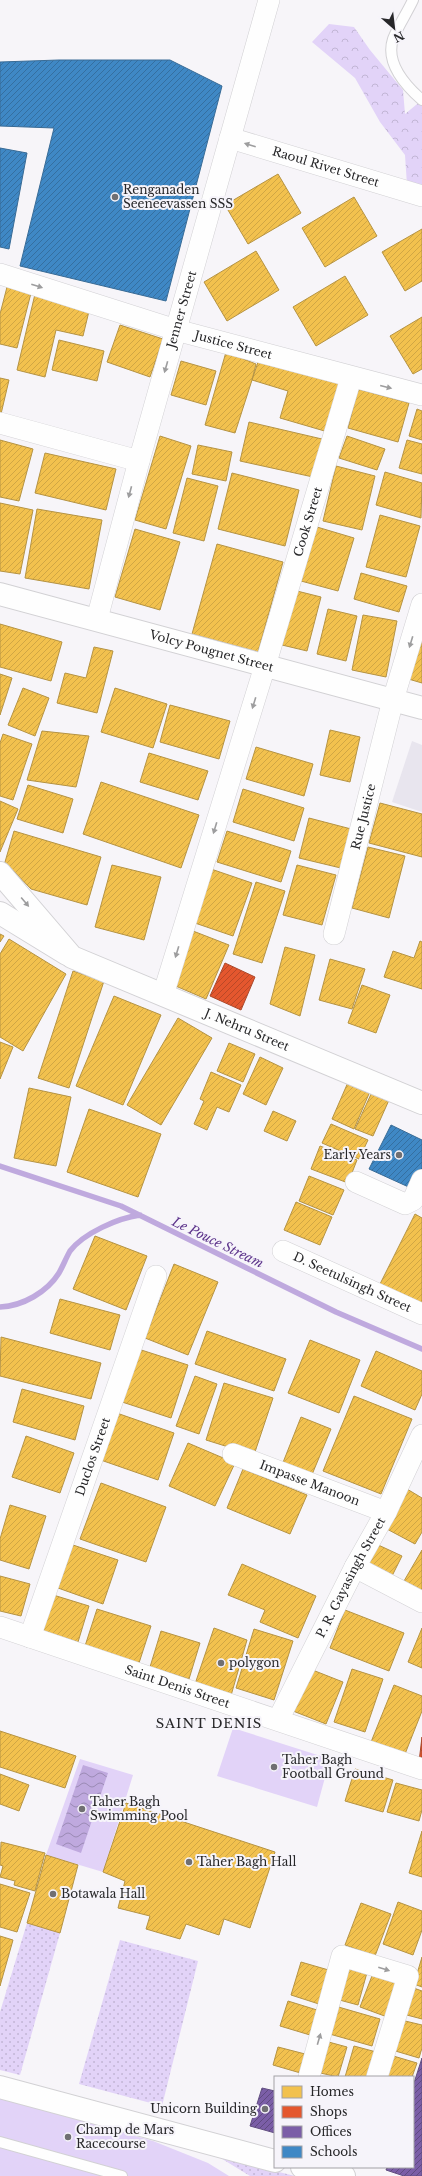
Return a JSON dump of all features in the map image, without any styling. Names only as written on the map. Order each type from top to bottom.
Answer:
[{"type":"main road","name":"Volcy Pougnet Street","points":[[0,594],[422,708]]},
{"type":"main road","points":[[0,873],[72,957]]},
{"type":"main road","name":"J. Nehru Street","points":[[0,913],[72,957],[422,1103]]},
{"type":"main road","points":[[0,2087],[274,2161]]},
{"type":"main road","points":[[307,2168],[344,2176]]},
{"type":"street","name":"Jenner Street","points":[[97,619],[139,461],[269,0]]},
{"type":"street","name":"Raoul Rivet Street","points":[[230,138],[422,196]]},
{"type":"street","name":"Justice Street","points":[[0,274],[176,330],[422,396]]},
{"type":"street","name":"Cook Street","points":[[163,995],[265,666],[351,378]]},
{"type":"street","points":[[0,423],[139,461]]},
{"type":"street","points":[[393,700],[422,604]]},
{"type":"street","name":"Rue Justice","points":[[334,934],[393,700]]},
{"type":"street","points":[[356,1182],[405,1204],[413,1200],[422,1180]]},
{"type":"street","name":"D. Seetulsingh Street","points":[[283,1251],[422,1314]]},
{"type":"street","name":"Duclos Street","points":[[30,1637],[156,1276]]},
{"type":"street","name":"P. R. Gayasingh Street","points":[[278,1720],[355,1567],[386,1512],[422,1435]]},
{"type":"street","name":"Impasse Manoon","points":[[233,1454],[386,1512]]},
{"type":"street","points":[[355,1567],[422,1602]]},
{"type":"street","name":"Saint Denis Street","points":[[0,1627],[422,1769]]},
{"type":"street","points":[[309,2076],[342,1956],[408,1976],[377,2076]]},
{"type":"lane","points":[[413,0],[393,40],[393,59],[408,88],[422,100]]},
{"type":"lane","points":[[0,2142],[122,2176]]},
{"type":"shaded area","points":[[412,741],[422,745],[422,812],[392,802]]},
{"type":"green space","points":[[329,24],[354,27],[370,50],[403,90],[405,114],[422,100],[422,188],[407,185],[405,155],[380,122],[355,78],[312,42]]},
{"type":"green space","name":"Taher Bagh Football Ground","points":[[233,1728],[330,1759],[317,1807],[217,1776]]},
{"type":"green space","points":[[80,1759],[133,1775],[103,1872],[46,1855]]},
{"type":"green space","points":[[27,1923],[60,1933],[20,2075],[0,2070],[0,2012]]},
{"type":"green space","points":[[120,1940],[198,1961],[162,2106],[79,2084]]},
{"type":"green space","name":"Champ de Mars Racecourse","points":[[0,2098],[153,2141],[208,2163],[229,2176],[0,2176]]},
{"type":"green space","points":[[219,2157],[295,2176],[250,2176]]},
{"type":"water","name":"Taher Bagh Swimming Pool","points":[[83,1765],[108,1773],[81,1853],[56,1844]]},
{"type":"building: Homes","points":[[278,174],[301,213],[248,244],[225,205]]},
{"type":"building: Homes","points":[[354,197],[377,236],[325,267],[302,228]]},
{"type":"building: Homes","points":[[422,229],[422,281],[405,291],[382,252]]},
{"type":"building: Homes","points":[[256,251],[279,290],[227,321],[204,282]]},
{"type":"building: Homes","points":[[345,276],[368,315],[316,346],[293,307]]},
{"type":"building: Homes","points":[[7,287],[31,293],[17,348],[0,344],[0,314]]},
{"type":"building: Homes","points":[[35,294],[90,307],[83,336],[56,330],[45,377],[17,370]]},
{"type":"building: Homes","points":[[422,317],[422,369],[413,374],[390,336]]},
{"type":"building: Homes","points":[[120,325],[163,339],[150,377],[107,362]]},
{"type":"building: Homes","points":[[59,340],[104,351],[97,381],[52,370]]},
{"type":"building: Homes","points":[[226,352],[256,364],[235,433],[205,425]]},
{"type":"building: Homes","points":[[260,356],[343,379],[328,432],[280,418],[288,391],[252,380]]},
{"type":"building: Homes","points":[[181,361],[216,371],[206,405],[171,395]]},
{"type":"building: Homes","points":[[0,378],[9,380],[1,414],[0,414]]},
{"type":"building: Homes","points":[[358,389],[409,403],[398,442],[348,428]]},
{"type":"building: Homes","points":[[417,409],[422,411],[422,440],[409,436]]},
{"type":"building: Homes","points":[[249,422],[322,439],[313,477],[240,461]]},
{"type":"building: Homes","points":[[160,436],[191,446],[166,529],[135,520]]},
{"type":"building: Homes","points":[[347,436],[385,449],[377,470],[339,458]]},
{"type":"building: Homes","points":[[0,440],[33,449],[19,501],[0,497]]},
{"type":"building: Homes","points":[[407,440],[422,444],[422,474],[399,468]]},
{"type":"building: Homes","points":[[198,445],[232,452],[226,481],[192,474]]},
{"type":"building: Homes","points":[[45,453],[116,469],[106,510],[35,493]]},
{"type":"building: Homes","points":[[336,466],[375,476],[362,530],[323,521]]},
{"type":"building: Homes","points":[[385,472],[422,483],[421,518],[376,505]]},
{"type":"building: Homes","points":[[232,473],[299,490],[285,546],[218,529]]},
{"type":"building: Homes","points":[[187,478],[218,486],[204,541],[173,533]]},
{"type":"building: Homes","points":[[0,503],[33,510],[20,574],[0,571]]},
{"type":"building: Homes","points":[[37,509],[102,520],[89,589],[25,578]]},
{"type":"building: Homes","points":[[380,515],[420,526],[406,577],[366,567]]},
{"type":"building: Homes","points":[[317,527],[354,538],[338,591],[301,581]]},
{"type":"building: Homes","points":[[135,529],[180,542],[160,610],[115,597]]},
{"type":"building: Homes","points":[[217,544],[283,562],[258,652],[192,634]]},
{"type":"building: Homes","points":[[361,573],[407,586],[399,612],[354,599]]},
{"type":"building: Homes","points":[[297,591],[321,597],[307,651],[282,645]]},
{"type":"building: Homes","points":[[328,609],[357,616],[346,661],[317,654]]},
{"type":"building: Homes","points":[[363,615],[397,621],[386,677],[352,670]]},
{"type":"building: Homes","points":[[0,624],[62,642],[51,681],[0,667]]},
{"type":"building: Homes","points":[[422,624],[422,683],[405,678]]},
{"type":"building: Homes","points":[[94,647],[113,651],[97,713],[57,703],[65,673],[86,678]]},
{"type":"building: Homes","points":[[0,674],[12,678],[0,715]]},
{"type":"building: Homes","points":[[23,688],[49,698],[35,736],[8,725]]},
{"type":"building: Homes","points":[[115,688],[167,704],[153,748],[101,732]]},
{"type":"building: Homes","points":[[170,705],[230,721],[219,759],[160,742]]},
{"type":"building: Homes","points":[[330,730],[360,737],[350,782],[320,775]]},
{"type":"building: Homes","points":[[42,731],[89,736],[76,787],[27,780]]},
{"type":"building: Homes","points":[[3,734],[32,744],[13,800],[0,796],[0,743]]},
{"type":"building: Homes","points":[[256,747],[313,764],[304,796],[246,779]]},
{"type":"building: Homes","points":[[149,753],[208,771],[198,800],[140,782]]},
{"type":"building: Homes","points":[[101,782],[199,815],[181,868],[83,834]]},
{"type":"building: Homes","points":[[28,785],[73,799],[63,833],[17,819]]},
{"type":"building: Homes","points":[[243,789],[304,808],[294,841],[233,822]]},
{"type":"building: Homes","points":[[0,801],[18,809],[0,852]]},
{"type":"building: Homes","points":[[380,803],[422,814],[422,857],[369,843]]},
{"type":"building: Homes","points":[[309,818],[355,830],[345,869],[299,858]]},
{"type":"building: Homes","points":[[14,831],[101,857],[87,905],[31,889],[5,862]]},
{"type":"building: Homes","points":[[227,831],[291,851],[281,882],[217,862]]},
{"type":"building: Homes","points":[[368,847],[405,856],[389,918],[352,908]]},
{"type":"building: Homes","points":[[112,865],[161,877],[144,940],[95,927]]},
{"type":"building: Homes","points":[[297,865],[336,875],[322,925],[283,915]]},
{"type":"building: Homes","points":[[211,869],[252,883],[233,936],[192,922]]},
{"type":"building: Homes","points":[[256,882],[285,891],[262,963],[233,954]]},
{"type":"building: Homes","points":[[193,931],[229,945],[206,999],[171,984]]},
{"type":"building: Homes","points":[[0,934],[4,936],[0,942]]},
{"type":"building: Homes","points":[[9,939],[66,974],[23,1051],[0,1037],[0,954]]},
{"type":"building: Homes","points":[[420,941],[422,942],[422,989],[384,977],[393,951],[414,958]]},
{"type":"building: Homes","points":[[285,947],[315,955],[300,1016],[270,1004]]},
{"type":"building: Homes","points":[[330,959],[365,969],[352,1009],[319,1000]]},
{"type":"building: Homes","points":[[73,971],[104,981],[69,1088],[38,1078]]},
{"type":"building: Homes","points":[[362,985],[390,995],[376,1033],[348,1023]]},
{"type":"building: Homes","points":[[114,996],[161,1015],[123,1105],[76,1086]]},
{"type":"building: Homes","points":[[178,1018],[212,1038],[161,1125],[127,1105]]},
{"type":"building: Homes","points":[[0,1042],[13,1047],[0,1079]]},
{"type":"building: Homes","points":[[229,1043],[255,1054],[243,1082],[217,1071]]},
{"type":"building: Homes","points":[[260,1057],[283,1068],[266,1105],[243,1094]]},
{"type":"building: Homes","points":[[211,1072],[241,1085],[229,1112],[217,1107],[207,1130],[194,1124],[204,1101],[200,1099]]},
{"type":"building: Homes","points":[[349,1080],[371,1089],[354,1129],[332,1119]]},
{"type":"building: Homes","points":[[29,1088],[71,1097],[56,1166],[14,1158]]},
{"type":"building: Homes","points":[[372,1092],[389,1100],[373,1136],[355,1129]]},
{"type":"building: Homes","points":[[89,1109],[161,1134],[138,1197],[67,1172]]},
{"type":"building: Homes","points":[[273,1111],[296,1121],[287,1141],[264,1131]]},
{"type":"building: Homes","points":[[331,1124],[368,1140],[359,1159],[322,1143]]},
{"type":"building: Homes","points":[[320,1146],[357,1160],[348,1183],[311,1169]]},
{"type":"building: Homes","points":[[309,1176],[344,1190],[333,1215],[299,1201]]},
{"type":"building: Homes","points":[[296,1202],[332,1217],[320,1245],[284,1230]]},
{"type":"building: Homes","points":[[415,1214],[422,1218],[422,1304],[380,1284]]},
{"type":"building: Homes","points":[[95,1236],[147,1256],[126,1310],[73,1289]]},
{"type":"building: Homes","points":[[174,1264],[218,1282],[188,1355],[145,1338]]},
{"type":"building: Homes","points":[[60,1299],[120,1315],[110,1350],[50,1333]]},
{"type":"building: Homes","points":[[207,1331],[286,1359],[274,1391],[195,1364]]},
{"type":"building: Homes","points":[[1,1337],[101,1363],[91,1399],[0,1376]]},
{"type":"building: Homes","points":[[310,1340],[360,1360],[339,1413],[288,1393]]},
{"type":"building: Homes","points":[[132,1347],[188,1365],[171,1418],[116,1400]]},
{"type":"building: Homes","points":[[376,1351],[422,1371],[422,1394],[415,1410],[361,1386]]},
{"type":"building: Homes","points":[[195,1376],[217,1384],[199,1434],[176,1426]]},
{"type":"building: Homes","points":[[224,1383],[273,1398],[254,1455],[206,1440]]},
{"type":"building: Homes","points":[[22,1389],[84,1406],[75,1440],[13,1422]]},
{"type":"building: Homes","points":[[354,1396],[412,1419],[381,1494],[323,1471]]},
{"type":"building: Homes","points":[[111,1411],[174,1433],[158,1480],[95,1458]]},
{"type":"building: Homes","points":[[301,1417],[331,1429],[311,1477],[282,1465]]},
{"type":"building: Homes","points":[[26,1436],[74,1453],[60,1493],[12,1477]]},
{"type":"building: Homes","points":[[188,1443],[235,1463],[215,1506],[169,1486]]},
{"type":"building: Homes","points":[[243,1469],[307,1495],[290,1534],[227,1508]]},
{"type":"building: Homes","points":[[101,1483],[166,1507],[146,1562],[80,1539]]},
{"type":"building: Homes","points":[[407,1489],[422,1498],[422,1532],[415,1544],[385,1528]]},
{"type":"building: Homes","points":[[10,1505],[46,1516],[29,1569],[0,1560],[0,1539]]},
{"type":"building: Homes","points":[[374,1543],[402,1556],[392,1576],[365,1563]]},
{"type":"building: Homes","points":[[73,1545],[118,1560],[103,1604],[58,1588]]},
{"type":"building: Homes","points":[[422,1550],[422,1591],[404,1581]]},
{"type":"building: Homes","points":[[242,1564],[316,1596],[298,1638],[260,1622],[265,1610],[228,1595]]},
{"type":"building: Homes","points":[[0,1576],[30,1584],[21,1616],[0,1611]]},
{"type":"building: Homes","points":[[50,1594],[89,1606],[78,1642],[38,1630]]},
{"type":"building: Homes","points":[[97,1609],[151,1626],[139,1663],[85,1646]]},
{"type":"building: Homes","points":[[345,1610],[404,1633],[389,1671],[330,1648]]},
{"type":"building: Homes","name":"polygon","points":[[214,1628],[247,1640],[230,1699],[194,1687]]},
{"type":"building: Homes","points":[[422,1628],[422,1668],[408,1662]]},
{"type":"building: Homes","points":[[254,1629],[293,1641],[274,1700],[236,1688]]},
{"type":"building: Homes","points":[[161,1631],[200,1643],[189,1679],[150,1667]]},
{"type":"building: Homes","points":[[310,1669],[343,1682],[326,1724],[293,1711]]},
{"type":"building: Homes","points":[[352,1669],[383,1679],[365,1732],[334,1722]]},
{"type":"building: Homes","points":[[394,1685],[422,1696],[422,1711],[405,1754],[371,1742]]},
{"type":"building: Homes","points":[[0,1731],[76,1756],[65,1788],[0,1767]]},
{"type":"building: Homes","points":[[355,1769],[393,1780],[383,1812],[345,1801]]},
{"type":"building: Homes","points":[[0,1774],[29,1785],[19,1811],[0,1804]]},
{"type":"building: Homes","points":[[396,1783],[422,1790],[422,1810],[419,1821],[387,1812]]},
{"type":"building: Homes","name":"Taher Bagh Hall","points":[[126,1803],[275,1852],[250,1928],[224,1919],[219,1935],[186,1924],[180,1939],[146,1929],[150,1916],[118,1908],[125,1881],[103,1872]]},
{"type":"building: Homes","points":[[422,1831],[422,1877],[409,1873]]},
{"type":"building: Homes","points":[[1,1842],[45,1853],[35,1891],[14,1885],[15,1881],[0,1877],[3,1866],[0,1865]]},
{"type":"building: Homes","name":"Botawala Hall","points":[[46,1855],[78,1865],[60,1933],[27,1923]]},
{"type":"building: Homes","points":[[0,1884],[30,1893],[17,1932],[0,1927]]},
{"type":"building: Homes","points":[[398,1902],[422,1911],[422,1930],[413,1955],[383,1944]]},
{"type":"building: Homes","points":[[361,1903],[391,1914],[375,1956],[345,1945]]},
{"type":"building: Homes","points":[[0,1936],[13,1940],[0,1986]]},
{"type":"building: Homes","points":[[422,1957],[422,1987],[414,1984]]},
{"type":"building: Homes","points":[[301,1962],[332,1971],[322,2005],[291,1995]]},
{"type":"building: Homes","points":[[344,1962],[368,1969],[358,2005],[332,1998]]},
{"type":"building: Homes","points":[[375,1968],[403,1977],[390,2018],[360,2007]]},
{"type":"building: Homes","points":[[411,1987],[422,1991],[422,2019],[403,2014]]},
{"type":"building: Homes","points":[[288,2001],[317,2010],[310,2035],[280,2026]]},
{"type":"building: Homes","points":[[335,2006],[380,2019],[372,2046],[326,2033]]},
{"type":"building: Homes","points":[[401,2020],[422,2025],[422,2048],[419,2058],[392,2050]]},
{"type":"building: Homes","points":[[325,2041],[347,2047],[338,2076],[316,2072]]},
{"type":"building: Homes","points":[[354,2046],[380,2053],[372,2076],[345,2076]]},
{"type":"building: Homes","points":[[278,2047],[309,2055],[304,2074],[273,2065]]},
{"type":"building: Homes","points":[[390,2055],[417,2063],[412,2076],[384,2076]]},
{"type":"building: Shops","points":[[225,963],[255,977],[241,1010],[210,996]]},
{"type":"building: Shops","points":[[422,1737],[422,1763],[419,1762]]},
{"type":"building: Offices","points":[[422,2058],[422,2176],[404,2176],[386,2170],[387,2168],[414,2168],[414,2083]]},
{"type":"building: Offices","name":"Unicorn Building","points":[[262,2088],[274,2091],[274,2133],[250,2126]]},
{"type":"building: Schools","name":"Renganaden Seeneevassen SSS","points":[[59,60],[170,60],[222,86],[166,301],[20,266],[54,128],[0,126],[0,62]]},
{"type":"building: Schools","points":[[0,148],[27,153],[9,249],[0,247]]},
{"type":"building: Schools","name":"Early Years","points":[[391,1125],[422,1140],[422,1170],[413,1189],[369,1169]]},
{"type":"waterway","name":"Le Pouce Stream","points":[[0,1166],[121,1206],[336,1312],[422,1349]]},
{"type":"waterway","points":[[0,1307],[26,1301],[41,1292],[59,1273],[70,1251],[76,1244],[92,1232],[122,1219],[140,1215]]},
{"type":"place","name":"Renganaden Seeneevassen SSS","points":[[115,197]]},
{"type":"place","name":"Early Years","points":[[399,1155]]},
{"type":"place","name":"polygon","points":[[221,1663]]},
{"type":"place","name":"Taher Bagh Football Ground","points":[[274,1767]]},
{"type":"place","name":"Taher Bagh Swimming Pool","points":[[82,1809]]},
{"type":"place","name":"Taher Bagh Hall","points":[[189,1862]]},
{"type":"place","name":"Botawala Hall","points":[[53,1894]]},
{"type":"place","name":"Unicorn Building","points":[[265,2109]]},
{"type":"place","name":"Champ de Mars Racecourse","points":[[68,2137]]},
{"type":"district","name":"SAINT DENIS","points":[[209,1723]]}]
